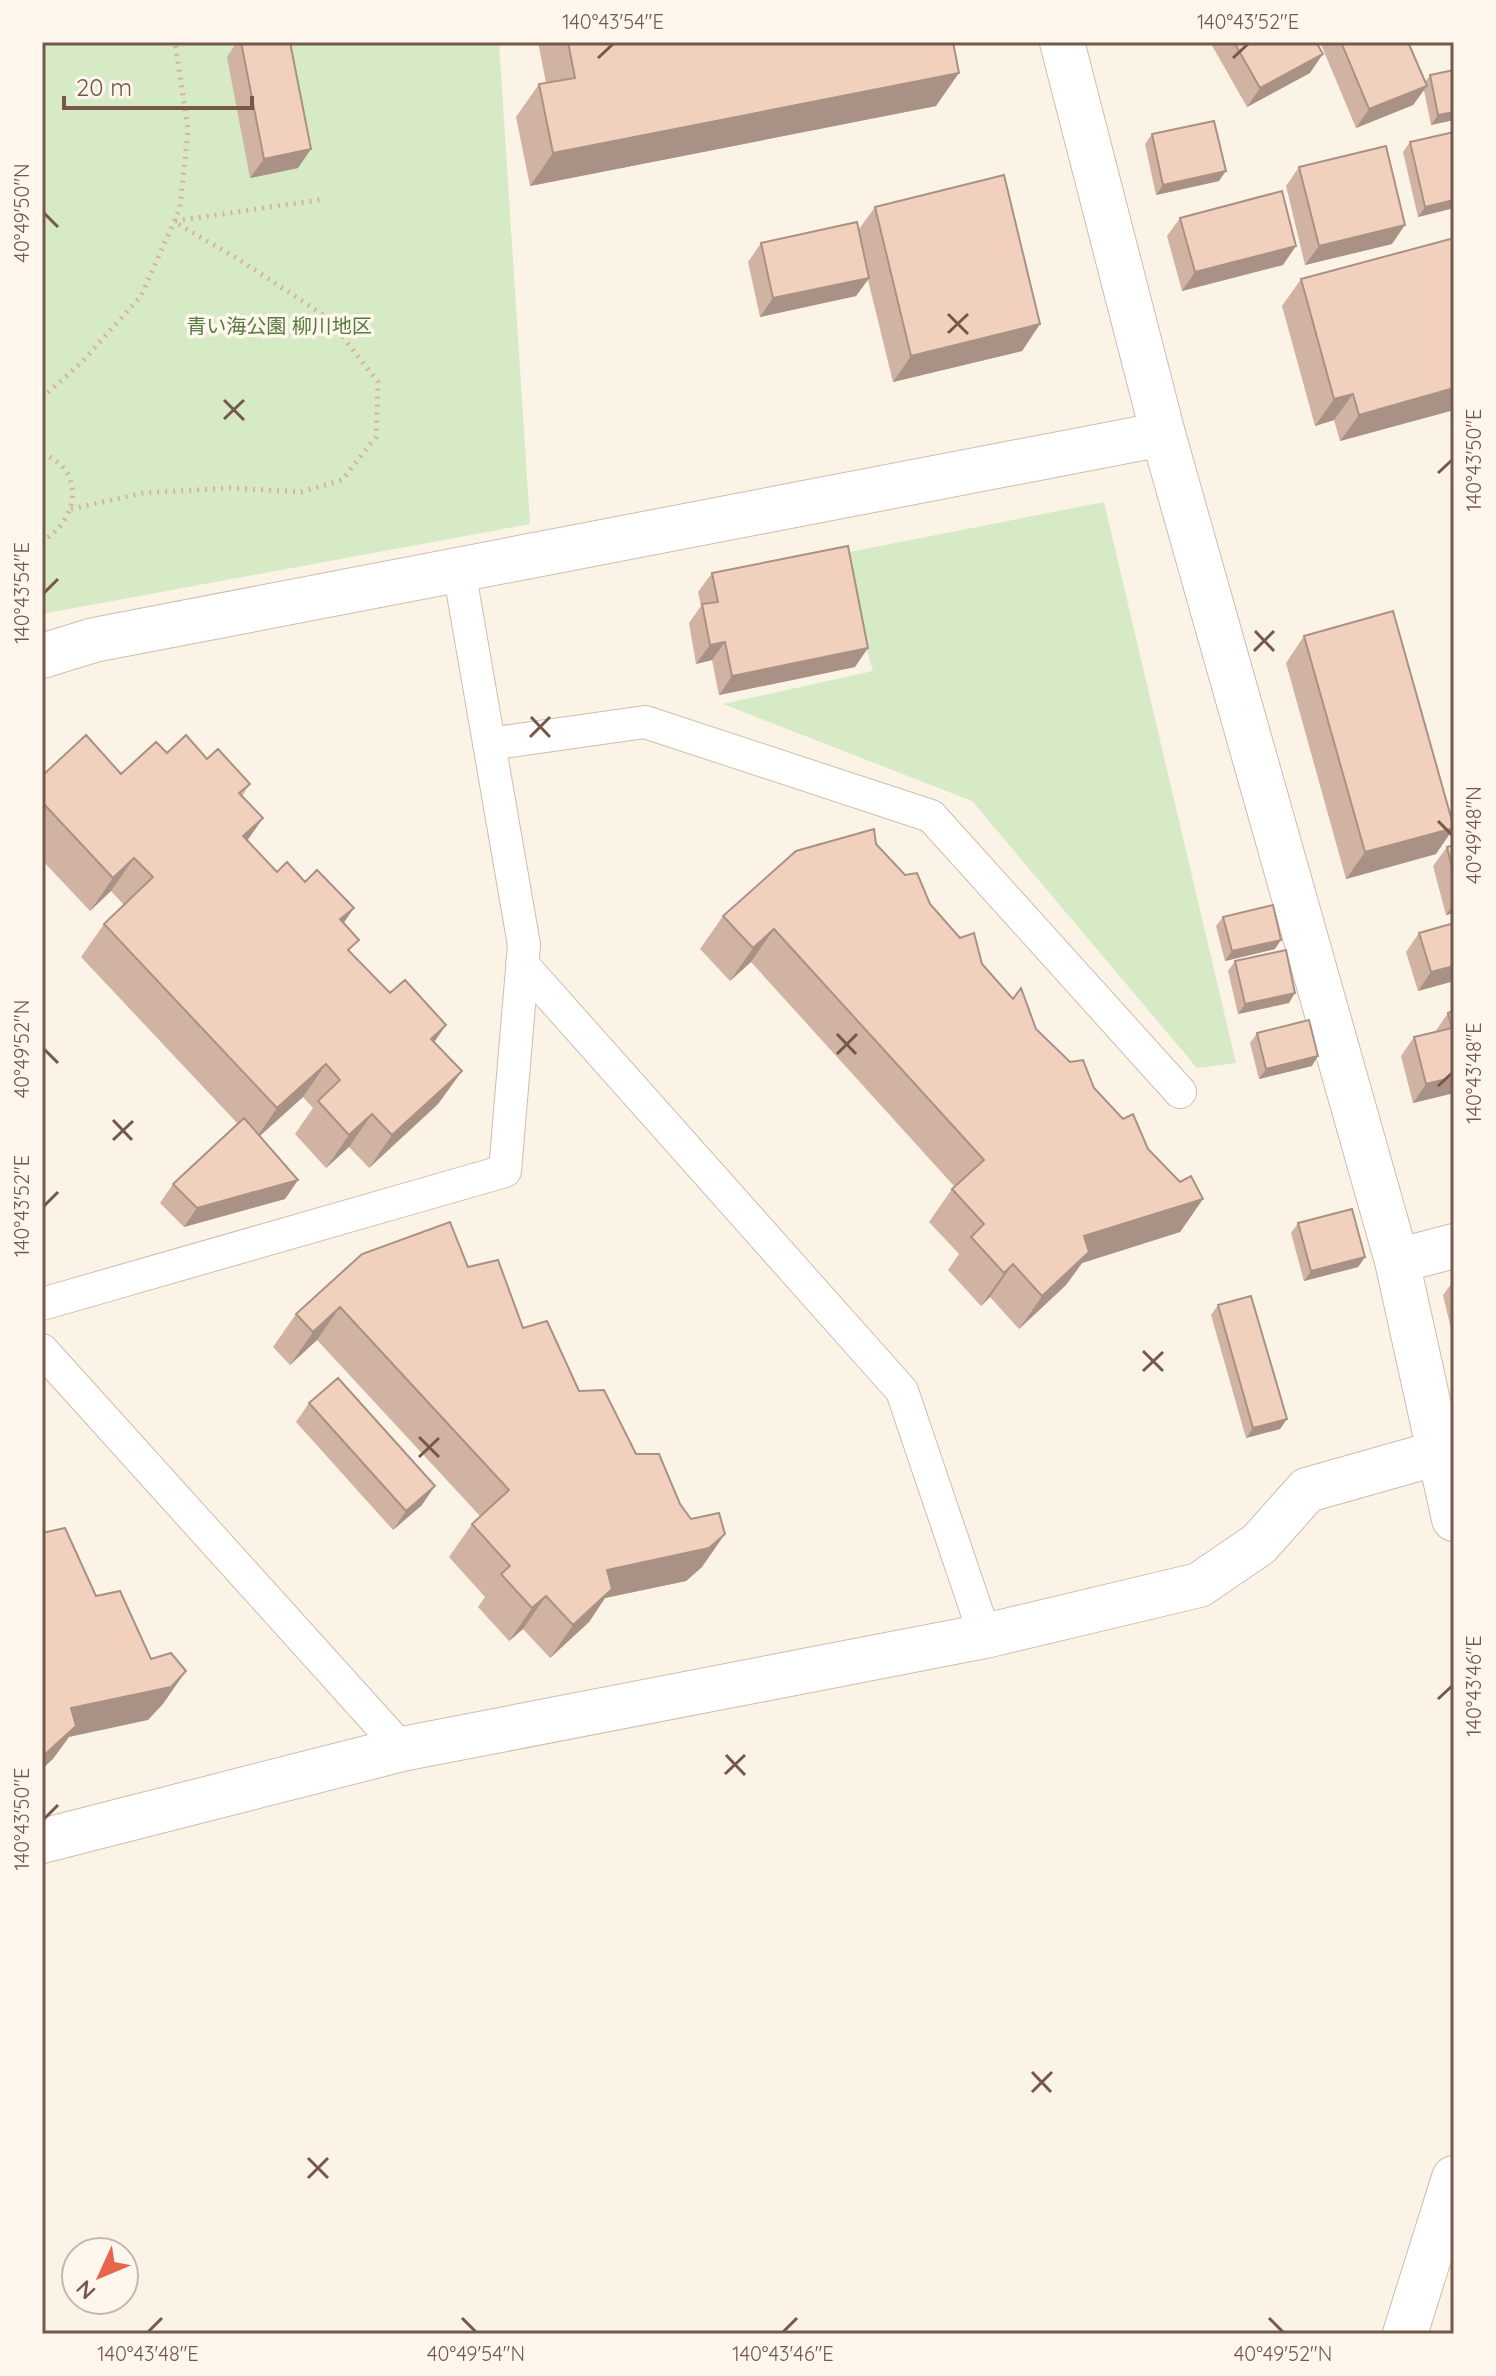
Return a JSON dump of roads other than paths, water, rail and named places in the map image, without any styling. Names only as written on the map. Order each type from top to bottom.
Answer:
[{"type":"street","points":[[1062,42],[1163,434],[1397,1261],[1454,1519]]},
{"type":"street","points":[[42,656],[94,640],[1163,434]]},
{"type":"street","points":[[1397,1261],[1454,1246]]},
{"type":"street","points":[[42,1841],[402,1749],[985,1636],[1199,1585],[1259,1544],[1307,1490],[1441,1452]]},
{"type":"street","points":[[1405,2334],[1454,2178]]},
{"type":"lane","points":[[42,1304],[505,1171],[524,945],[459,570]]},
{"type":"lane","points":[[489,744],[645,722],[931,816],[1180,1092]]},
{"type":"lane","points":[[522,964],[902,1391],[985,1636]]},
{"type":"lane","points":[[42,1350],[402,1749]]},
{"type":"park label","name":"青い海公園 柳川地区","points":[[279,326]]}]
